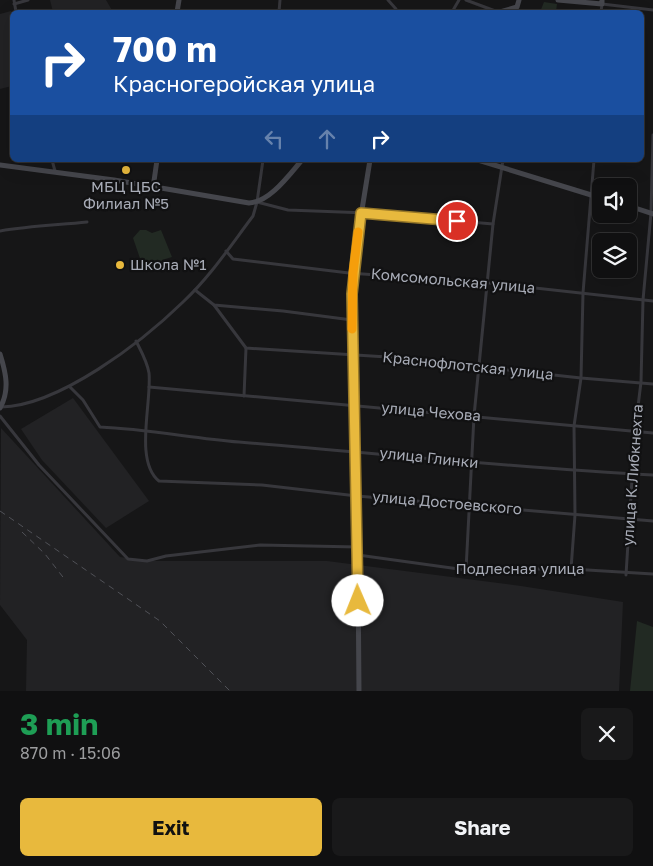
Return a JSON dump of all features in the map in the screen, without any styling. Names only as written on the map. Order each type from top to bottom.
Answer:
[{"type":"main road","points":[[517,10],[519,0]]},
{"type":"main road","points":[[558,0],[602,2]]},
{"type":"main road","points":[[153,188],[157,162]]},
{"type":"main road","points":[[0,165],[55,171],[241,202],[257,202],[278,186],[300,162]]},
{"type":"main road","points":[[359,691],[357,451],[352,320],[353,273],[370,162]]},
{"type":"main road","points":[[484,162],[592,195]]},
{"type":"main road","points":[[637,209],[652,214]]},
{"type":"main road","points":[[0,354],[6,380],[4,400],[0,408]]},
{"type":"street","points":[[14,2],[28,0]]},
{"type":"street","points":[[388,0],[396,10]]},
{"type":"street","points":[[466,0],[494,10]]},
{"type":"street","points":[[602,2],[653,10]]},
{"type":"street","name":"улица К.Либкнехта","points":[[626,573],[631,519],[635,431],[641,382],[643,300],[652,214],[653,135]]},
{"type":"street","points":[[53,162],[55,171]]},
{"type":"street","points":[[0,408],[31,403],[70,387],[136,341],[178,307],[226,251],[252,216],[257,202],[263,162]]},
{"type":"street","points":[[466,570],[474,416],[489,284],[493,224],[503,162]]},
{"type":"street","points":[[593,178],[594,162]]},
{"type":"street","points":[[571,569],[576,470],[574,426],[581,378],[583,293],[592,195]]},
{"type":"street","points":[[257,202],[288,210],[361,213],[493,224]]},
{"type":"street","points":[[0,231],[87,222]]},
{"type":"street","name":"Комсомольская улица","points":[[226,251],[233,259],[353,273],[489,284],[653,301]]},
{"type":"street","points":[[194,290],[214,305],[246,348],[244,396]]},
{"type":"street","points":[[214,305],[283,310],[352,320]]},
{"type":"street","points":[[136,341],[146,361],[149,387],[146,431]]},
{"type":"street","name":"Краснофлотская улица","points":[[246,348],[387,357],[653,384]]},
{"type":"street","name":"улица Глинки","points":[[70,387],[83,400],[100,427],[136,428],[146,431],[472,463],[653,475]]},
{"type":"street","name":"улица Чехова","points":[[149,387],[354,404],[653,433]]},
{"type":"street","points":[[0,416],[39,465],[128,559],[147,561],[166,556],[260,545],[358,547]]},
{"type":"street","name":"улица Достоевского","points":[[146,431],[146,453],[153,476],[159,481],[262,485],[357,496],[653,521]]},
{"type":"street","name":"Подлесная улица","points":[[358,555],[466,570],[509,572],[518,569],[571,569],[653,574]]},
{"type":"shaded area","points":[[50,0],[106,0],[112,10],[52,10]]},
{"type":"shaded area","points":[[544,2],[557,4],[556,10],[541,10]]},
{"type":"shaded area","points":[[10,11],[10,86],[0,89],[0,14]]},
{"type":"shaded area","points":[[140,230],[152,233],[161,230],[172,257],[162,260],[157,269],[150,270],[143,267],[133,238]]},
{"type":"shaded area","points":[[73,398],[149,501],[106,528],[42,460],[21,429]]},
{"type":"shaded area","points":[[1,428],[120,557],[147,561],[327,561],[521,586],[623,602],[619,691],[26,691],[27,640],[0,605]]},
{"type":"shaded area","points":[[637,621],[653,627],[653,691],[630,691]]},
{"type":"railway","points":[[0,511],[160,621],[230,691]]},
{"type":"railway","points":[[22,532],[45,554],[66,581]]},
{"type":"slow traffic","points":[[352,329],[353,273],[358,232]]},
{"type":"place","name":"МБЦ ЦБС Филиал №5","points":[[126,170]]},
{"type":"place","name":"Школа №1","points":[[120,265]]},
{"type":"route","points":[[358,601],[357,451],[352,294],[355,253],[361,213],[457,221]]}]
